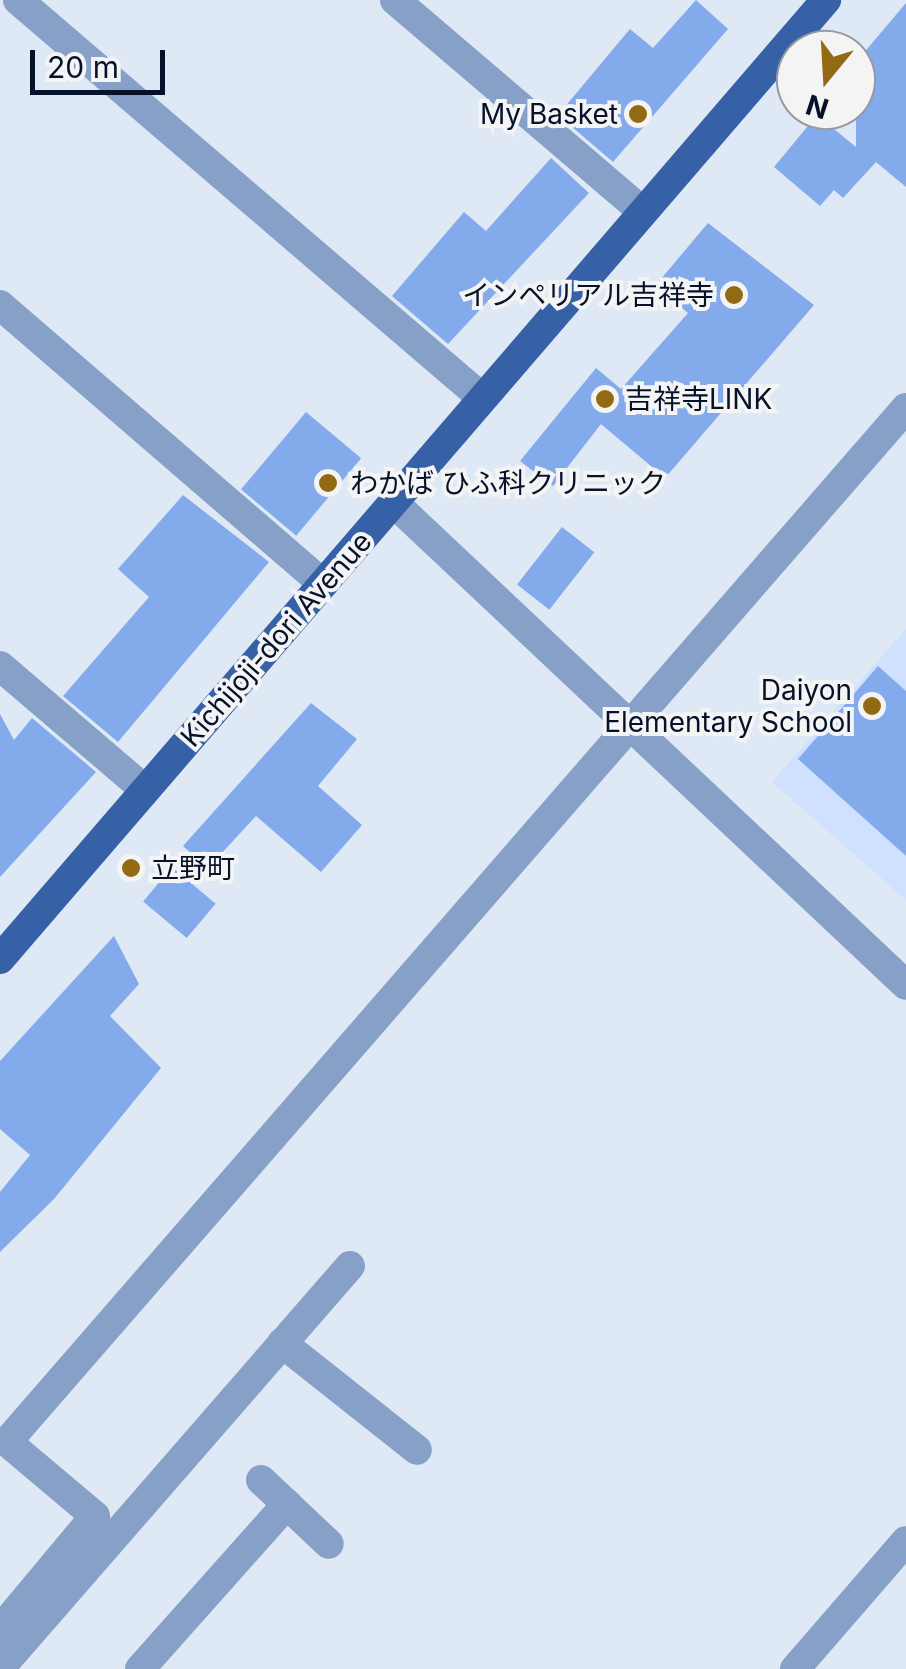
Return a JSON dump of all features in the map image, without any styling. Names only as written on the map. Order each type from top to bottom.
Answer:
[{"type":"main road","name":"Kichijoji-dori Avenue","points":[[0,959],[826,0]]},
{"type":"street","points":[[18,0],[481,397]]},
{"type":"street","points":[[402,2],[642,211]]},
{"type":"street","points":[[0,305],[323,584]]},
{"type":"street","points":[[0,1630],[95,1516],[7,1442],[630,731],[906,408]]},
{"type":"street","points":[[394,503],[630,731],[906,985]]},
{"type":"street","points":[[0,666],[145,790]]},
{"type":"street","points":[[0,1668],[350,1266]]},
{"type":"street","points":[[282,1343],[418,1450]]},
{"type":"street","points":[[261,1480],[329,1544]]},
{"type":"street","points":[[140,1669],[287,1504]]},
{"type":"street","points":[[795,1669],[906,1542]]},
{"type":"shaded area","name":"Daiyon Elementary School","points":[[906,629],[906,900],[772,782]]},
{"type":"building","points":[[696,0],[728,29],[613,162],[558,115],[630,29],[653,48]]},
{"type":"building","points":[[906,3],[906,187],[876,162],[843,198],[834,190],[820,206],[774,167],[805,130],[835,130],[856,147],[856,130],[876,130],[876,38]]},
{"type":"building","points":[[551,158],[589,193],[448,344],[392,296],[464,212],[486,231]]},
{"type":"building","points":[[708,223],[814,305],[665,478],[601,424],[553,486],[520,461],[596,368],[621,389],[688,313],[655,286]]},
{"type":"building","points":[[306,412],[361,458],[296,536],[241,489]]},
{"type":"building","points":[[183,495],[269,562],[118,742],[63,696],[149,597],[118,569]]},
{"type":"building","points":[[562,527],[594,552],[549,610],[517,585]]},
{"type":"building","name":"Daiyon Elementary School","points":[[878,666],[906,691],[906,856],[798,759]]},
{"type":"building","points":[[311,703],[357,739],[318,786],[362,825],[321,872],[256,816],[208,868],[183,846]]},
{"type":"building","points":[[0,714],[14,740],[32,718],[96,772],[0,877]]},
{"type":"building","points":[[172,867],[216,904],[187,938],[143,901]]},
{"type":"building","points":[[114,936],[139,984],[110,1016],[161,1068],[54,1199],[0,1252],[0,1192],[30,1155],[0,1129],[0,1061]]},
{"type":"place","name":"My Basket","points":[[638,114]]},
{"type":"place","name":"インペリアル吉祥寺","points":[[734,295]]},
{"type":"place","name":"吉祥寺LINK","points":[[605,399]]},
{"type":"place","name":"わかば ひふ科クリニック","points":[[328,483]]},
{"type":"place","name":"Daiyon Elementary School","points":[[872,706]]},
{"type":"place","name":"立野町","points":[[131,868]]}]
